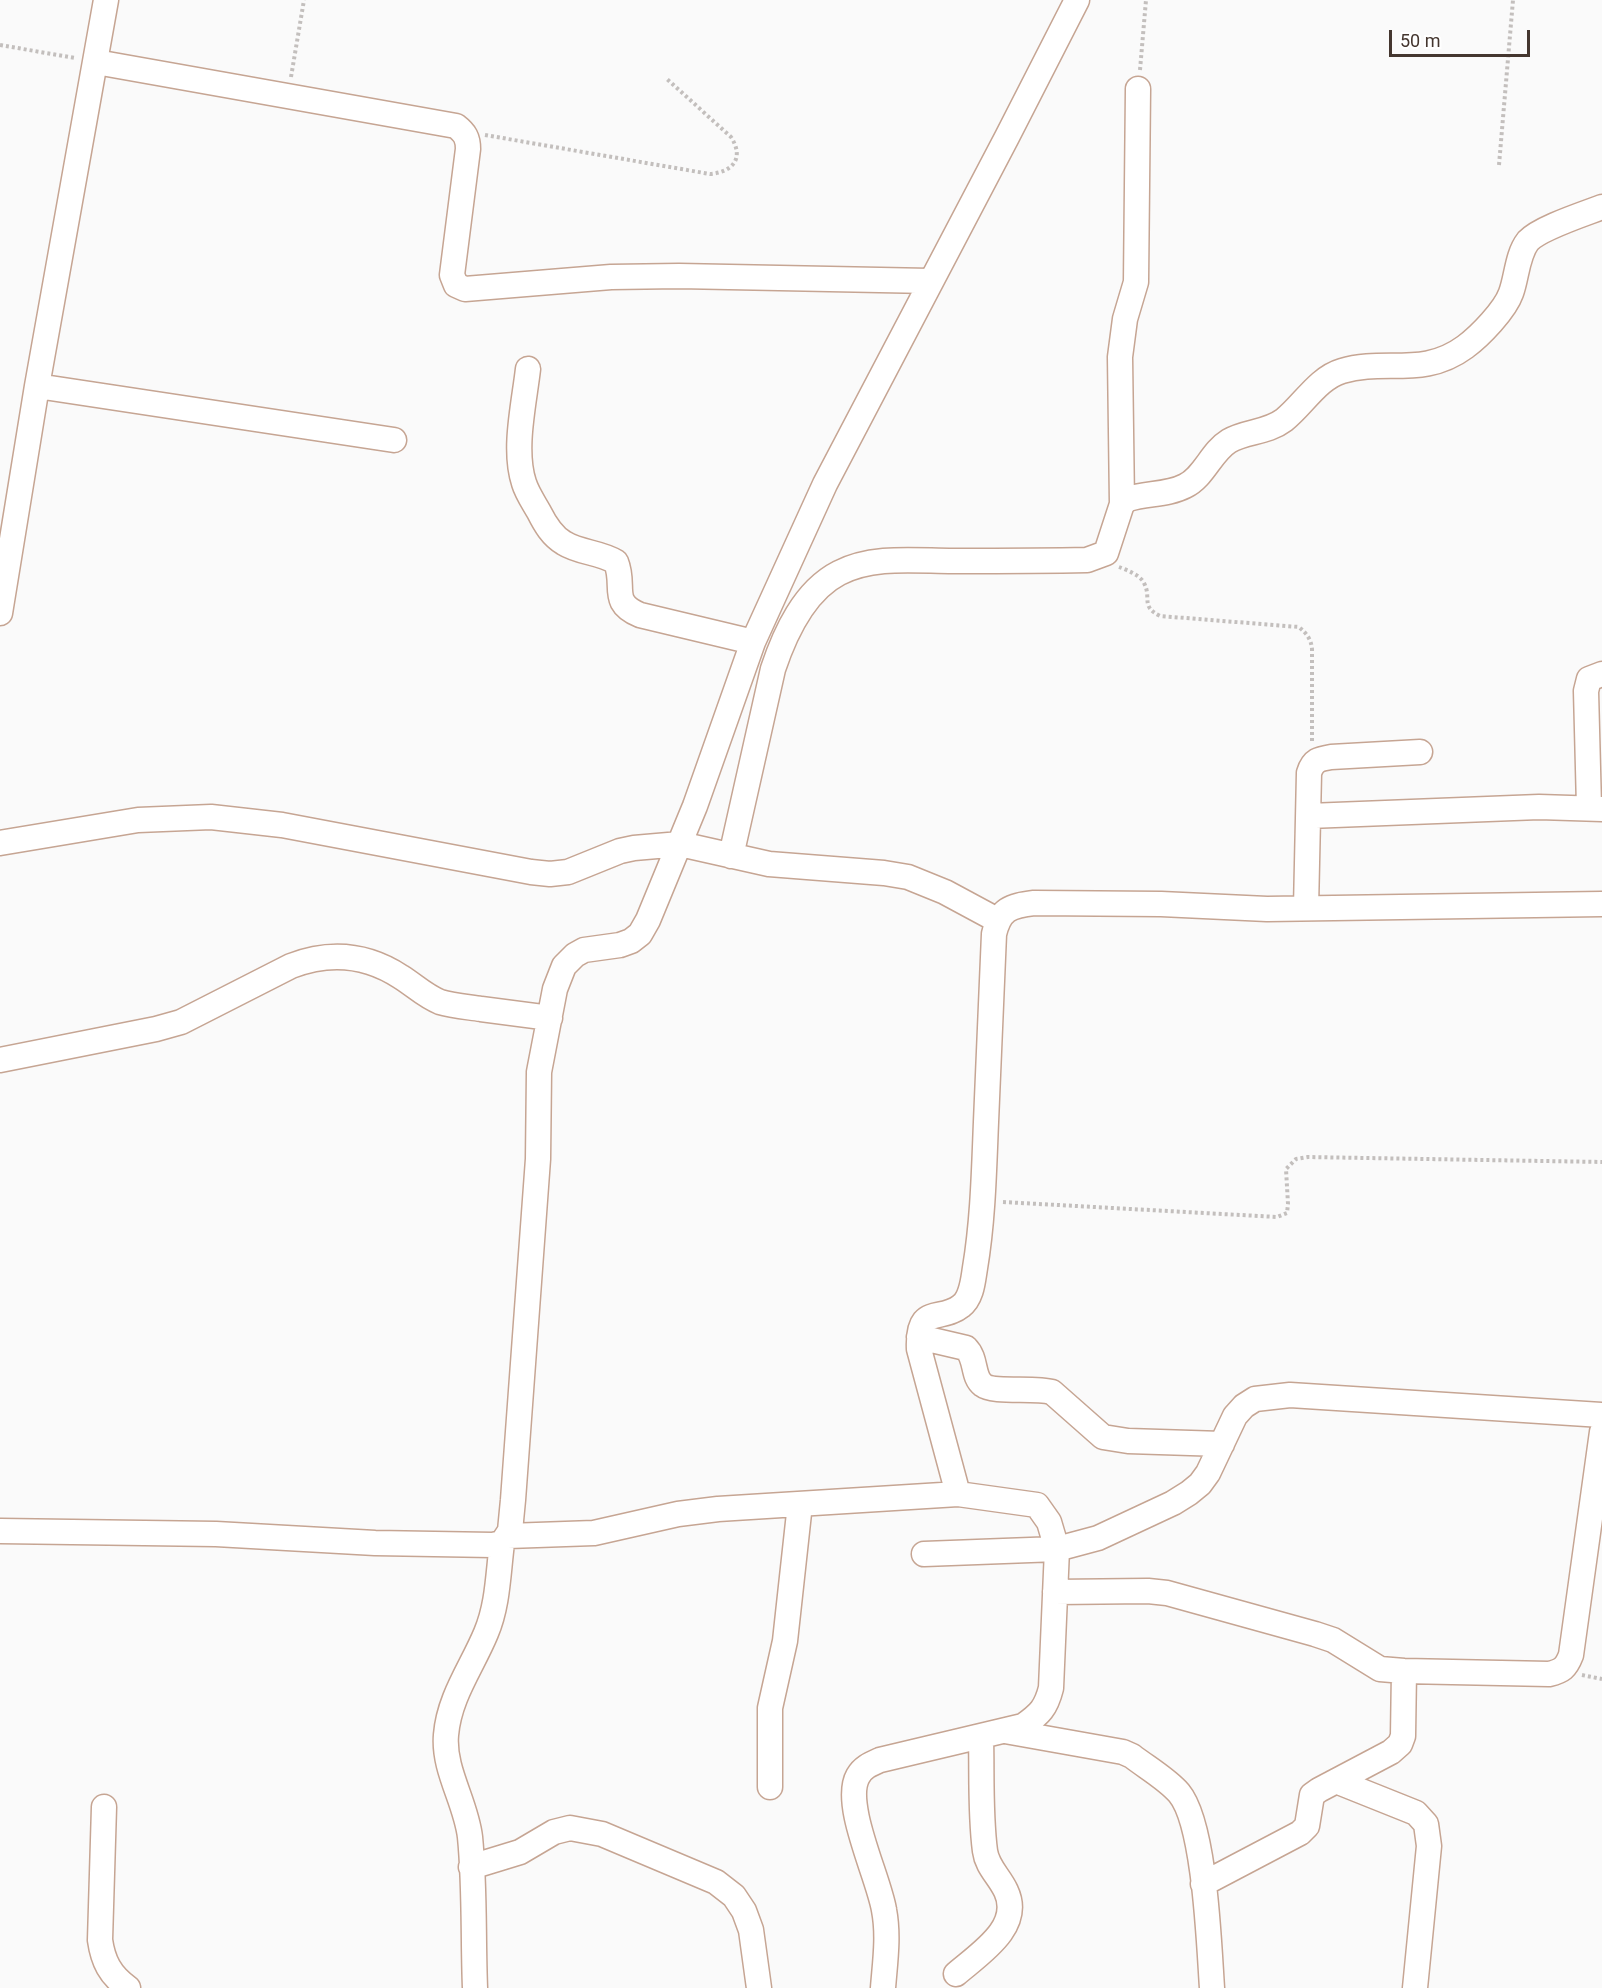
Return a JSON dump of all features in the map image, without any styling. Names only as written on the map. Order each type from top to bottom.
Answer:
[{"type":"street","points":[[0,613],[37,386],[106,0]]},
{"type":"street","points":[[475,1988],[470,1835],[447,1756],[446,1736],[449,1715],[456,1694],[486,1635],[492,1618],[505,1539],[512,1516],[532,1264],[538,1159],[539,1072],[555,989],[564,966],[574,955],[584,950],[625,943],[640,934],[692,846],[695,806],[753,642],[825,484],[1077,0]]},
{"type":"street","points":[[96,62],[456,126],[464,132],[468,139],[468,149],[452,275],[456,285],[465,290],[577,278],[642,276],[930,281]]},
{"type":"street","points":[[731,856],[776,659],[801,610],[817,589],[840,573],[881,562],[1087,560],[1098,558],[1106,553],[1122,504],[1120,357],[1125,319],[1136,282],[1138,89]]},
{"type":"street","points":[[1122,504],[1137,496],[1186,486],[1230,440],[1272,428],[1284,420],[1326,379],[1340,372],[1354,368],[1413,367],[1451,356],[1467,346],[1506,304],[1512,292],[1523,250],[1529,240],[1552,227],[1602,207]]},
{"type":"street","points":[[528,369],[520,467],[525,486],[554,536],[567,545],[608,556],[616,562],[623,604],[630,611],[753,642]]},
{"type":"street","points":[[37,386],[394,440]]},
{"type":"street","points":[[1309,816],[1539,807],[1596,808],[1586,691],[1589,679],[1602,674]]},
{"type":"street","points":[[1306,908],[1309,773],[1312,764],[1318,759],[1331,757],[1420,752]]},
{"type":"street","points":[[0,843],[138,820],[211,817],[282,825],[531,873],[550,874],[576,870],[621,850],[692,846],[769,864],[908,877],[945,892],[997,920]]},
{"type":"street","points":[[958,1494],[919,1349],[919,1337],[927,1319],[962,1306],[970,1293],[983,1201],[994,934],[997,920],[1004,912],[1018,905],[1034,903],[1161,904],[1241,909],[1602,904]]},
{"type":"street","points":[[0,1060],[182,1022],[291,966],[310,958],[330,955],[358,958],[380,966],[401,976],[440,1002],[550,1018]]},
{"type":"street","points":[[919,1337],[966,1348],[971,1353],[977,1378],[983,1386],[992,1389],[1041,1389],[1052,1392],[1103,1437],[1128,1441],[1222,1444]]},
{"type":"street","points":[[924,1554],[1057,1549],[1098,1538],[1189,1493],[1208,1473],[1235,1416],[1255,1399],[1290,1395],[1602,1415]]},
{"type":"street","points":[[1055,1592],[1148,1591],[1167,1593],[1333,1640],[1380,1669],[1549,1674],[1561,1672],[1571,1655],[1602,1432]]},
{"type":"street","points":[[0,1531],[216,1534],[375,1543],[493,1545],[505,1539],[594,1533],[698,1511],[958,1494],[1037,1505],[1050,1522],[1057,1549],[1051,1688],[1047,1703],[1037,1716],[1023,1726],[880,1760],[866,1766],[857,1778],[854,1794],[855,1811],[885,1916],[886,1944],[882,1988]]},
{"type":"street","points":[[770,1787],[770,1708],[785,1641],[800,1504]]},
{"type":"street","points":[[1203,1884],[1300,1833],[1307,1826],[1312,1796],[1391,1752],[1400,1744],[1403,1736],[1404,1671]]},
{"type":"street","points":[[1005,1731],[1124,1752],[1178,1792],[1189,1808],[1195,1826],[1203,1884],[1212,1988]]},
{"type":"street","points":[[956,1974],[998,1937],[1006,1924],[1009,1912],[1006,1891],[985,1853],[981,1736]]},
{"type":"street","points":[[1336,1781],[1416,1813],[1426,1824],[1429,1846],[1415,1988]]},
{"type":"street","points":[[104,1807],[100,1940],[102,1956],[116,1979],[128,1988]]},
{"type":"street","points":[[471,1867],[520,1852],[554,1832],[570,1828],[602,1834],[716,1882],[734,1896],[744,1911],[751,1930],[759,1988]]},
{"type":"path","points":[[288,96],[304,0]]},
{"type":"path","points":[[1138,89],[1146,0]]},
{"type":"path","points":[[1498,165],[1513,0]]},
{"type":"path","points":[[0,45],[96,62]]},
{"type":"path","points":[[464,132],[710,174],[723,173],[730,169],[735,160],[737,146],[732,137],[667,79]]},
{"type":"path","points":[[1098,558],[1138,577],[1144,583],[1146,602],[1150,611],[1160,616],[1299,627],[1306,633],[1311,640],[1312,649],[1312,764]]},
{"type":"path","points":[[983,1201],[1277,1217],[1287,1213],[1286,1169],[1296,1159],[1308,1157],[1602,1162]]}]
